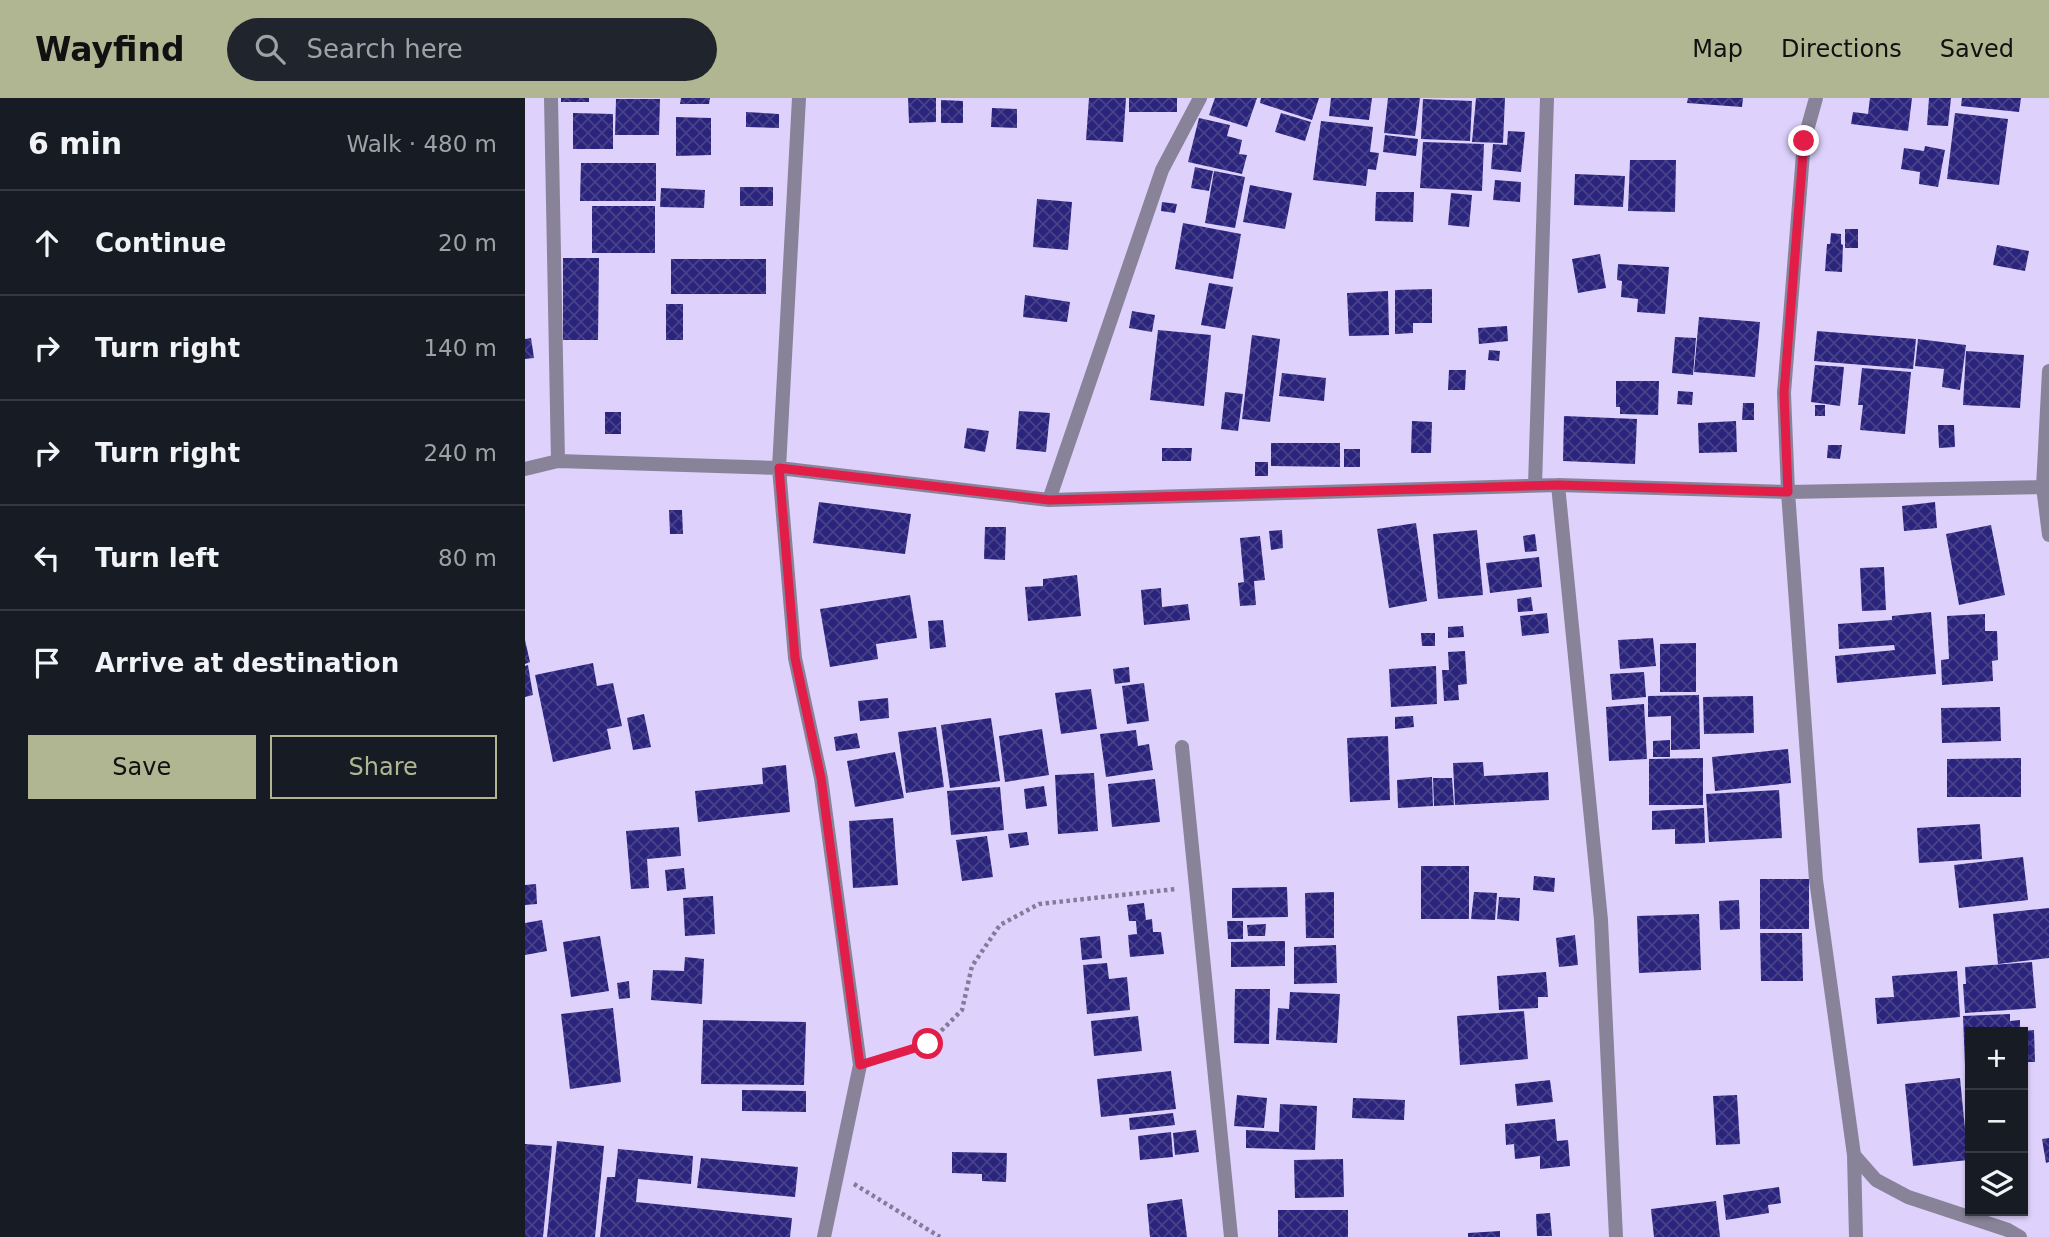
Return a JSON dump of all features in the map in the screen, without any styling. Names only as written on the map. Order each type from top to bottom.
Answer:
[{"type":"street","points":[[551,98],[558,461]]},
{"type":"street","points":[[799,98],[779,468],[795,658],[821,778],[860,1065],[824,1237]]},
{"type":"street","points":[[1049,500],[1161,170],[1200,98]]},
{"type":"street","points":[[1535,485],[1547,98]]},
{"type":"street","points":[[1816,98],[1804,141],[1784,393],[1788,492],[1816,880],[1854,1155],[1856,1237]]},
{"type":"street","points":[[2049,371],[2046,487],[2049,535]]},
{"type":"street","points":[[525,469],[558,461],[779,468],[1049,500],[1535,485],[1788,492],[2046,487]]},
{"type":"street","points":[[1558,485],[1601,920],[1616,1237]]},
{"type":"street","points":[[1182,747],[1231,1237]]},
{"type":"street","points":[[1854,1155],[1876,1180],[1908,1197],[2008,1230],[2020,1237]]},
{"type":"path","points":[[860,1065],[928,1044],[962,1010],[972,967],[1000,925],[1039,904],[1194,887]]},
{"type":"path","points":[[837,1174],[940,1237]]},
{"type":"building","points":[[561,98],[589,98],[589,102],[561,102]]},
{"type":"building","points":[[681,98],[710,98],[709,104],[680,104]]},
{"type":"building","points":[[908,98],[936,98],[936,122],[909,123]]},
{"type":"building","points":[[1089,98],[1126,98],[1123,142],[1086,140]]},
{"type":"building","points":[[1129,98],[1177,98],[1177,112],[1129,112]]},
{"type":"building","points":[[1215,98],[1257,98],[1247,127],[1209,115]]},
{"type":"building","points":[[1261,98],[1319,98],[1312,120],[1260,103]]},
{"type":"building","points":[[1331,98],[1372,98],[1369,120],[1329,116]]},
{"type":"building","points":[[1388,98],[1420,98],[1415,136],[1384,133]]},
{"type":"building","points":[[1476,98],[1505,98],[1503,143],[1472,142]]},
{"type":"building","points":[[1688,98],[1743,98],[1742,107],[1687,103]]},
{"type":"building","points":[[1870,98],[1912,98],[1908,131],[1851,124],[1853,112],[1868,114]]},
{"type":"building","points":[[1929,98],[1951,98],[1948,126],[1927,125]]},
{"type":"building","points":[[1962,98],[2021,98],[2019,112],[1961,106]]},
{"type":"building","points":[[616,99],[660,99],[659,135],[615,135]]},
{"type":"building","points":[[1423,99],[1472,101],[1470,141],[1421,139]]},
{"type":"building","points":[[941,100],[963,101],[963,123],[941,123]]},
{"type":"building","points":[[992,108],[1017,109],[1017,128],[991,127]]},
{"type":"building","points":[[746,112],[779,114],[779,128],[746,127]]},
{"type":"building","points":[[573,113],[613,114],[613,149],[573,149]]},
{"type":"building","points":[[1281,113],[1311,122],[1305,141],[1275,132]]},
{"type":"building","points":[[1955,113],[2008,119],[1999,185],[1947,179]]},
{"type":"building","points":[[676,117],[711,118],[711,155],[676,156]]},
{"type":"building","points":[[1199,118],[1230,125],[1227,136],[1242,140],[1239,154],[1247,155],[1242,174],[1188,162]]},
{"type":"building","points":[[1321,121],[1373,127],[1370,152],[1379,153],[1376,170],[1368,169],[1366,186],[1313,180]]},
{"type":"building","points":[[1508,131],[1525,132],[1521,172],[1491,169],[1493,144],[1507,145]]},
{"type":"building","points":[[1385,135],[1418,139],[1416,156],[1383,152]]},
{"type":"building","points":[[1423,142],[1484,144],[1482,191],[1420,188]]},
{"type":"building","points":[[1925,146],[1945,150],[1938,187],[1919,184],[1920,172],[1901,169],[1904,148],[1924,151]]},
{"type":"building","points":[[1630,160],[1676,160],[1675,212],[1628,211]]},
{"type":"building","points":[[581,163],[656,163],[656,201],[580,201]]},
{"type":"building","points":[[1195,167],[1213,171],[1209,191],[1191,188]]},
{"type":"building","points":[[1214,171],[1245,177],[1235,228],[1205,223]]},
{"type":"building","points":[[1575,174],[1625,176],[1623,207],[1574,205]]},
{"type":"building","points":[[1495,180],[1521,182],[1520,202],[1493,200]]},
{"type":"building","points":[[1250,185],[1292,193],[1285,229],[1243,222]]},
{"type":"building","points":[[740,187],[773,187],[773,206],[740,206]]},
{"type":"building","points":[[661,188],[705,190],[704,208],[660,207]]},
{"type":"building","points":[[1376,192],[1414,192],[1413,222],[1375,221]]},
{"type":"building","points":[[1451,193],[1472,195],[1469,227],[1448,225]]},
{"type":"building","points":[[1037,199],[1072,202],[1068,250],[1033,247]]},
{"type":"building","points":[[1162,202],[1177,204],[1175,213],[1161,211]]},
{"type":"building","points":[[592,206],[655,206],[655,253],[592,253]]},
{"type":"building","points":[[1183,223],[1241,234],[1233,279],[1175,269]]},
{"type":"building","points":[[1845,229],[1858,229],[1858,248],[1845,248]]},
{"type":"building","points":[[1831,233],[1841,234],[1842,272],[1825,271],[1827,244],[1830,244]]},
{"type":"building","points":[[1997,245],[2029,251],[2025,271],[1993,265]]},
{"type":"building","points":[[1600,254],[1606,288],[1578,293],[1572,259]]},
{"type":"building","points":[[563,258],[599,258],[598,340],[563,340]]},
{"type":"building","points":[[671,259],[766,259],[766,294],[671,294]]},
{"type":"building","points":[[1618,264],[1669,267],[1665,314],[1637,312],[1638,299],[1621,297],[1622,281],[1617,280]]},
{"type":"building","points":[[1209,283],[1233,287],[1225,329],[1201,325]]},
{"type":"building","points":[[1432,289],[1432,323],[1413,323],[1413,333],[1395,334],[1395,290]]},
{"type":"building","points":[[1388,291],[1389,335],[1349,336],[1347,293]]},
{"type":"building","points":[[1025,295],[1070,302],[1067,322],[1023,317]]},
{"type":"building","points":[[666,304],[683,304],[683,340],[666,340]]},
{"type":"building","points":[[1132,311],[1155,315],[1152,332],[1129,328]]},
{"type":"building","points":[[1699,317],[1760,322],[1755,377],[1694,372]]},
{"type":"building","points":[[1507,326],[1508,341],[1479,344],[1478,328]]},
{"type":"building","points":[[1158,330],[1211,335],[1204,406],[1150,400]]},
{"type":"building","points":[[1817,331],[1916,339],[1913,369],[1814,361]]},
{"type":"building","points":[[1252,335],[1280,339],[1270,422],[1242,419]]},
{"type":"building","points":[[1675,337],[1696,338],[1693,375],[1672,373]]},
{"type":"building","points":[[531,338],[534,358],[525,359],[525,339]]},
{"type":"building","points":[[1918,339],[1966,345],[1960,390],[1942,387],[1944,369],[1915,366]]},
{"type":"building","points":[[1489,350],[1500,351],[1499,361],[1488,360]]},
{"type":"building","points":[[1966,351],[2024,355],[2020,408],[1963,405]]},
{"type":"building","points":[[1815,365],[1844,367],[1840,406],[1811,402]]},
{"type":"building","points":[[1862,368],[1911,372],[1905,434],[1860,430],[1863,405],[1858,405]]},
{"type":"building","points":[[1449,370],[1466,370],[1465,390],[1448,390]]},
{"type":"building","points":[[1282,373],[1326,378],[1324,401],[1279,396]]},
{"type":"building","points":[[1616,381],[1659,381],[1658,415],[1620,414],[1620,407],[1616,407]]},
{"type":"building","points":[[1678,391],[1693,392],[1692,405],[1677,404]]},
{"type":"building","points":[[1225,392],[1243,394],[1238,431],[1221,429]]},
{"type":"building","points":[[1743,403],[1754,403],[1754,420],[1742,420]]},
{"type":"building","points":[[1815,405],[1825,405],[1825,416],[1815,416]]},
{"type":"building","points":[[1019,411],[1050,413],[1046,452],[1016,449]]},
{"type":"building","points":[[605,412],[621,412],[621,434],[605,434]]},
{"type":"building","points":[[1564,416],[1637,419],[1635,464],[1563,461]]},
{"type":"building","points":[[1412,421],[1432,422],[1431,453],[1411,453]]},
{"type":"building","points":[[1736,421],[1737,452],[1699,453],[1698,423]]},
{"type":"building","points":[[1938,425],[1954,425],[1955,447],[1939,448]]},
{"type":"building","points":[[967,428],[989,431],[985,452],[964,448]]},
{"type":"building","points":[[1271,443],[1340,443],[1340,467],[1271,466]]},
{"type":"building","points":[[1828,445],[1842,445],[1840,459],[1827,458]]},
{"type":"building","points":[[1162,448],[1192,448],[1191,461],[1162,461]]},
{"type":"building","points":[[1344,449],[1360,449],[1360,467],[1344,467]]},
{"type":"building","points":[[1255,462],[1268,462],[1268,476],[1255,476]]},
{"type":"building","points":[[819,502],[911,514],[905,554],[813,543]]},
{"type":"building","points":[[1935,502],[1937,528],[1904,531],[1902,506]]},
{"type":"building","points":[[669,510],[682,510],[683,534],[670,534]]},
{"type":"building","points":[[1416,523],[1427,601],[1389,608],[1377,529]]},
{"type":"building","points":[[1991,525],[2005,595],[1959,605],[1946,534]]},
{"type":"building","points":[[985,527],[1006,527],[1005,560],[984,559]]},
{"type":"building","points":[[1282,530],[1283,548],[1271,550],[1269,531]]},
{"type":"building","points":[[1477,530],[1483,595],[1438,599],[1433,534]]},
{"type":"building","points":[[1535,534],[1537,551],[1525,552],[1523,536]]},
{"type":"building","points":[[1260,536],[1265,580],[1254,581],[1256,605],[1240,606],[1238,583],[1244,582],[1240,538]]},
{"type":"building","points":[[1539,557],[1542,587],[1490,593],[1486,563]]},
{"type":"building","points":[[1884,567],[1886,610],[1862,611],[1860,568]]},
{"type":"building","points":[[1077,575],[1081,616],[1028,621],[1025,587],[1043,586],[1043,579]]},
{"type":"building","points":[[1161,588],[1162,607],[1188,604],[1190,620],[1144,625],[1141,590]]},
{"type":"building","points":[[910,595],[917,638],[876,644],[878,659],[830,667],[820,609]]},
{"type":"building","points":[[1531,597],[1533,611],[1518,612],[1517,599]]},
{"type":"building","points":[[1931,612],[1936,674],[1837,683],[1835,656],[1895,650],[1894,645],[1839,649],[1838,624],[1892,620],[1892,616]]},
{"type":"building","points":[[1547,613],[1549,633],[1522,636],[1520,616]]},
{"type":"building","points":[[1985,614],[1985,631],[1997,631],[1998,660],[1992,661],[1993,681],[1942,685],[1941,660],[1949,659],[1947,616]]},
{"type":"building","points":[[943,620],[946,647],[930,649],[928,621]]},
{"type":"building","points":[[1463,626],[1464,637],[1448,638],[1448,627]]},
{"type":"building","points":[[1421,633],[1435,633],[1435,646],[1422,646]]},
{"type":"building","points":[[1653,638],[1656,666],[1620,669],[1618,640]]},
{"type":"building","points":[[525,640],[530,662],[525,664]]},
{"type":"building","points":[[1696,643],[1696,692],[1660,692],[1660,644]]},
{"type":"building","points":[[1465,651],[1467,684],[1458,685],[1459,700],[1444,701],[1442,670],[1449,670],[1448,652]]},
{"type":"building","points":[[593,663],[597,686],[613,683],[622,726],[607,729],[611,749],[553,762],[535,675]]},
{"type":"building","points":[[528,665],[533,695],[525,697],[525,666]]},
{"type":"building","points":[[1436,666],[1437,704],[1391,707],[1389,669]]},
{"type":"building","points":[[1129,667],[1130,682],[1115,684],[1113,669]]},
{"type":"building","points":[[1644,672],[1646,697],[1612,700],[1610,674]]},
{"type":"building","points":[[1144,683],[1149,721],[1127,724],[1122,686]]},
{"type":"building","points":[[1091,689],[1097,729],[1061,734],[1055,693]]},
{"type":"building","points":[[1699,695],[1700,749],[1671,750],[1671,716],[1648,717],[1648,696]]},
{"type":"building","points":[[1753,696],[1754,733],[1704,734],[1703,697]]},
{"type":"building","points":[[888,698],[889,718],[860,721],[858,701]]},
{"type":"building","points":[[1644,704],[1647,759],[1609,761],[1606,707]]},
{"type":"building","points":[[2000,707],[2001,741],[1942,743],[1941,708]]},
{"type":"building","points":[[644,714],[651,747],[633,750],[627,718]]},
{"type":"building","points":[[1413,716],[1414,727],[1395,729],[1395,717]]},
{"type":"building","points":[[991,718],[1000,781],[950,788],[941,725]]},
{"type":"building","points":[[936,727],[944,787],[906,793],[898,732]]},
{"type":"building","points":[[1042,729],[1049,775],[1005,782],[999,736]]},
{"type":"building","points":[[1136,730],[1138,746],[1149,744],[1153,770],[1106,777],[1100,734]]},
{"type":"building","points":[[857,733],[860,748],[836,751],[834,737]]},
{"type":"building","points":[[1388,736],[1390,800],[1350,802],[1347,738]]},
{"type":"building","points":[[1670,740],[1670,757],[1653,757],[1653,741]]},
{"type":"building","points":[[1788,749],[1791,783],[1715,791],[1712,757]]},
{"type":"building","points":[[895,752],[904,798],[855,807],[847,761]]},
{"type":"building","points":[[1703,758],[1703,805],[1649,805],[1649,759]]},
{"type":"building","points":[[2021,758],[2021,797],[1947,797],[1947,759]]},
{"type":"building","points":[[1483,762],[1484,776],[1548,772],[1549,800],[1455,805],[1453,763]]},
{"type":"building","points":[[786,765],[790,812],[698,822],[695,791],[763,784],[762,768]]},
{"type":"building","points":[[1094,773],[1098,831],[1058,834],[1055,775]]},
{"type":"building","points":[[1432,777],[1433,806],[1398,808],[1397,780]]},
{"type":"building","points":[[1433,778],[1452,778],[1454,805],[1434,806]]},
{"type":"building","points":[[1155,779],[1160,822],[1112,827],[1108,784]]},
{"type":"building","points":[[1044,786],[1047,806],[1026,809],[1024,789]]},
{"type":"building","points":[[1000,787],[1004,830],[951,835],[947,791]]},
{"type":"building","points":[[1779,790],[1782,838],[1709,842],[1706,794]]},
{"type":"building","points":[[1704,808],[1705,843],[1675,844],[1675,829],[1652,830],[1652,811]]},
{"type":"building","points":[[893,818],[898,885],[853,888],[849,821]]},
{"type":"building","points":[[1980,824],[1982,859],[1919,863],[1917,828]]},
{"type":"building","points":[[679,827],[681,856],[647,859],[649,888],[631,889],[626,831]]},
{"type":"building","points":[[1027,832],[1029,845],[1010,848],[1008,834]]},
{"type":"building","points":[[987,836],[993,877],[962,881],[956,840]]},
{"type":"building","points":[[2023,857],[2028,900],[1959,908],[1954,865]]},
{"type":"building","points":[[1421,866],[1469,866],[1469,919],[1421,919]]},
{"type":"building","points":[[684,868],[686,889],[667,891],[665,870]]},
{"type":"building","points":[[1534,876],[1555,878],[1554,892],[1533,890]]},
{"type":"building","points":[[1760,879],[1809,879],[1809,929],[1760,929]]},
{"type":"building","points":[[536,884],[537,904],[525,905],[525,885]]},
{"type":"building","points":[[1287,887],[1288,917],[1232,918],[1232,888]]},
{"type":"building","points":[[1334,892],[1334,938],[1306,938],[1305,893]]},
{"type":"building","points":[[1474,892],[1497,893],[1495,920],[1471,919]]},
{"type":"building","points":[[713,896],[715,934],[685,936],[683,898]]},
{"type":"building","points":[[1499,897],[1520,898],[1519,921],[1497,919]]},
{"type":"building","points":[[1739,900],[1740,929],[1720,930],[1719,901]]},
{"type":"building","points":[[1144,903],[1146,920],[1152,919],[1153,932],[1161,932],[1164,954],[1130,957],[1128,935],[1137,934],[1136,921],[1129,921],[1127,905]]},
{"type":"building","points":[[2049,908],[2049,958],[1998,964],[1993,914]]},
{"type":"building","points":[[1699,914],[1701,970],[1639,973],[1637,916]]},
{"type":"building","points":[[542,920],[547,951],[525,955],[525,923]]},
{"type":"building","points":[[1227,921],[1243,921],[1243,939],[1228,939]]},
{"type":"building","points":[[1266,924],[1265,936],[1248,936],[1247,925]]},
{"type":"building","points":[[1760,933],[1802,933],[1803,981],[1761,981]]},
{"type":"building","points":[[1575,935],[1578,965],[1559,967],[1556,938]]},
{"type":"building","points":[[600,936],[609,991],[571,997],[563,942]]},
{"type":"building","points":[[1100,936],[1102,958],[1082,960],[1080,938]]},
{"type":"building","points":[[1285,941],[1285,966],[1231,967],[1231,942]]},
{"type":"building","points":[[1336,945],[1337,983],[1294,984],[1294,947]]},
{"type":"building","points":[[685,957],[704,959],[702,1004],[651,1000],[653,970],[684,971]]},
{"type":"building","points":[[2032,962],[2036,1008],[1965,1013],[1965,967]]},
{"type":"building","points":[[1107,963],[1109,979],[1127,977],[1130,1010],[1087,1014],[1083,965]]},
{"type":"building","points":[[1957,971],[1960,1017],[1877,1024],[1875,998],[1894,997],[1892,976]]},
{"type":"building","points":[[1546,972],[1548,997],[1538,997],[1538,1008],[1499,1010],[1497,976]]},
{"type":"building","points":[[629,981],[630,998],[619,999],[617,983]]},
{"type":"building","points":[[1235,989],[1270,989],[1269,1044],[1234,1043]]},
{"type":"building","points":[[1290,992],[1340,994],[1337,1043],[1276,1040],[1278,1008],[1289,1009]]},
{"type":"building","points":[[613,1008],[621,1082],[570,1089],[561,1014]]},
{"type":"building","points":[[1524,1011],[1528,1059],[1460,1065],[1457,1016]]},
{"type":"building","points":[[2010,1014],[2010,1021],[2020,1020],[2020,1027],[1965,1027],[1965,1065],[1963,1016]]},
{"type":"building","points":[[1138,1016],[1142,1051],[1094,1056],[1091,1021]]},
{"type":"building","points":[[703,1020],[806,1022],[804,1085],[701,1084]]},
{"type":"building","points":[[2034,1030],[2035,1062],[2028,1062],[2028,1031]]},
{"type":"building","points":[[1171,1071],[1176,1109],[1101,1117],[1097,1079]]},
{"type":"building","points":[[1960,1078],[1965,1160],[1913,1166],[1905,1084]]},
{"type":"building","points":[[1550,1080],[1553,1102],[1517,1106],[1515,1084]]},
{"type":"building","points":[[742,1090],[806,1091],[806,1112],[742,1111]]},
{"type":"building","points":[[1237,1095],[1267,1098],[1264,1128],[1234,1126]]},
{"type":"building","points":[[1737,1095],[1740,1144],[1716,1145],[1713,1096]]},
{"type":"building","points":[[1353,1098],[1405,1100],[1404,1120],[1352,1118]]},
{"type":"building","points":[[1280,1104],[1317,1106],[1315,1150],[1246,1148],[1246,1130],[1279,1132]]},
{"type":"building","points":[[1173,1113],[1175,1125],[1130,1130],[1129,1118]]},
{"type":"building","points":[[1555,1119],[1557,1141],[1568,1140],[1570,1166],[1540,1169],[1540,1156],[1515,1159],[1514,1144],[1506,1145],[1505,1124]]},
{"type":"building","points":[[1196,1130],[1199,1152],[1175,1155],[1173,1133]]},
{"type":"building","points":[[1171,1132],[1173,1157],[1140,1160],[1138,1136]]},
{"type":"building","points":[[2049,1138],[2049,1162],[2046,1163],[2042,1139]]},
{"type":"building","points":[[557,1141],[604,1146],[595,1237],[547,1237]]},
{"type":"building","points":[[525,1144],[552,1146],[543,1237],[525,1237]]},
{"type":"building","points":[[618,1149],[693,1156],[691,1184],[638,1179],[636,1202],[792,1218],[790,1237],[600,1237],[607,1177],[615,1177]]},
{"type":"building","points":[[952,1152],[1007,1153],[1006,1182],[982,1181],[982,1174],[952,1173]]},
{"type":"building","points":[[701,1158],[798,1167],[795,1197],[697,1188]]},
{"type":"building","points":[[1343,1159],[1344,1197],[1295,1198],[1294,1160]]},
{"type":"building","points":[[1779,1187],[1781,1203],[1768,1205],[1769,1213],[1726,1220],[1723,1195]]},
{"type":"building","points":[[1182,1199],[1187,1237],[1150,1237],[1147,1204]]},
{"type":"building","points":[[1716,1201],[1720,1237],[1654,1237],[1651,1209]]},
{"type":"building","points":[[1278,1210],[1348,1210],[1348,1237],[1278,1237]]},
{"type":"building","points":[[1550,1213],[1552,1236],[1537,1236],[1536,1214]]},
{"type":"building","points":[[1500,1231],[1500,1237],[1468,1237],[1468,1233]]},
{"type":"route","points":[[928,1044],[860,1065],[821,778],[795,658],[779,468],[1049,500],[1558,485],[1788,492],[1784,393],[1804,141]]}]
